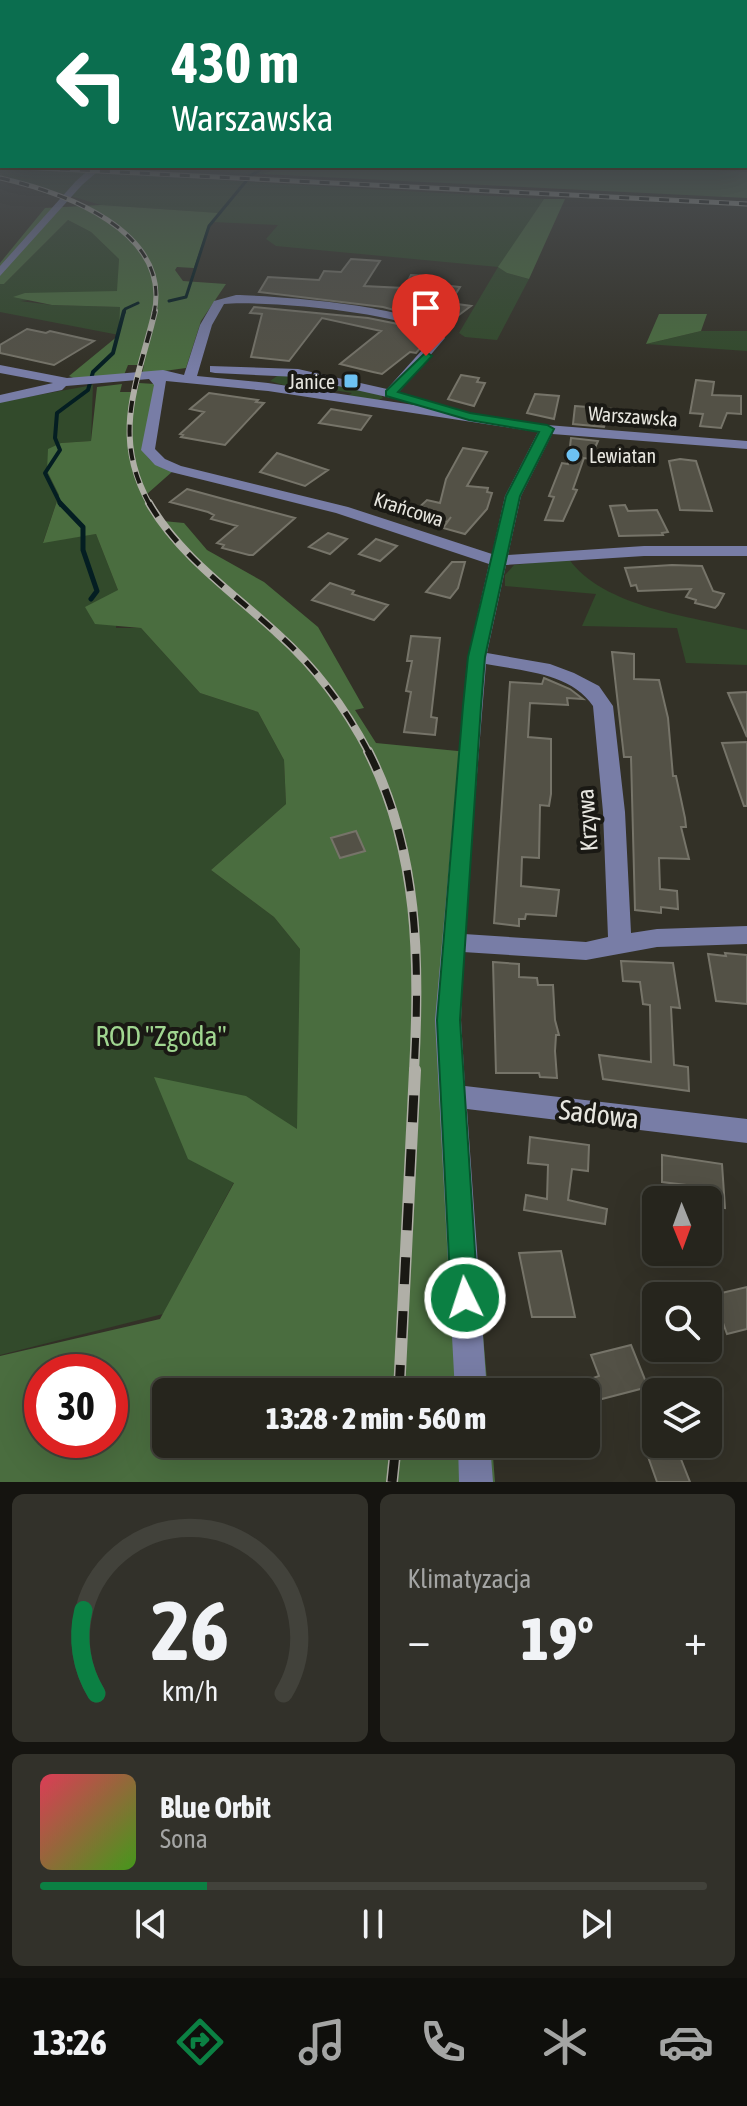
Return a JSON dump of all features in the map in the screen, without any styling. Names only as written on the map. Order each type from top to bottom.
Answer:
[{"type":"street","points":[[0,273],[36,232]]},
{"type":"street","points":[[191,374],[206,325],[220,301],[239,298],[346,307],[431,328],[439,338],[390,394]]},
{"type":"street","name":"Warszawska","points":[[0,369],[62,382],[289,371],[469,416]]},
{"type":"street","points":[[275,388],[263,384],[262,377],[273,372],[289,371]]},
{"type":"street","name":"Warszawska","points":[[191,374],[547,429],[747,445]]},
{"type":"street","name":"Krańcowa","points":[[153,376],[161,384],[148,446],[150,454],[160,462],[342,510],[498,561],[644,551],[747,551]]},
{"type":"street","points":[[0,399],[57,387],[62,382]]},
{"type":"street","points":[[470,1378],[448,1020],[477,657],[513,496],[547,429]]},
{"type":"street","name":"Krzywa","points":[[477,657],[550,670],[592,690],[603,706],[614,812],[620,944]]},
{"type":"street","points":[[454,942],[586,951],[657,938],[747,935]]},
{"type":"street","name":"Sadowa","points":[[452,1096],[747,1131]]},
{"type":"street","points":[[475,1458],[476,1482]]},
{"type":"green space","points":[[25,232],[56,232],[4,284],[0,284],[0,263]]},
{"type":"green space","points":[[56,232],[91,232],[119,259],[118,291],[20,301],[121,307],[119,335],[0,312],[0,284],[4,284]]},
{"type":"green space","points":[[91,232],[206,232],[194,268],[177,267],[175,270],[183,281],[226,284],[201,321],[186,368],[142,374],[144,365],[128,365],[124,375],[78,380],[69,376],[119,335],[120,307],[52,305],[13,297],[25,293],[117,291],[119,259]]},
{"type":"green space","points":[[272,232],[522,232],[499,267],[507,273],[529,279],[497,340],[465,337],[459,333],[498,267],[276,246],[266,239]]},
{"type":"green space","points":[[522,232],[550,232],[529,279],[498,267]]},
{"type":"green space","points":[[659,314],[707,314],[701,331],[646,344]]},
{"type":"green space","points":[[701,331],[747,331],[747,351],[646,344]]},
{"type":"green space","points":[[280,374],[381,395],[383,398],[376,401],[346,397],[352,393],[308,386],[300,390],[270,381]]},
{"type":"green space","points":[[139,383],[155,384],[144,451],[156,464],[173,471],[147,494],[163,521],[184,523],[207,550],[264,582],[318,627],[364,708],[355,710],[376,743],[478,753],[463,938],[460,1067],[487,1378],[152,1378],[152,1458],[493,1458],[495,1482],[0,1482],[0,1356],[160,1319],[234,1183],[188,1159],[154,1077],[246,1096],[297,1129],[300,949],[274,917],[211,870],[286,804],[284,760],[258,712],[200,693],[141,628],[95,624],[85,607],[118,590],[96,534],[43,543],[59,495],[47,471],[48,449],[61,443],[91,441],[97,387],[122,384],[120,392],[137,392]]},
{"type":"green space","name":"ROD \"Zgoda\"","points":[[93,385],[91,441],[61,443],[47,471],[59,495],[43,542],[96,534],[118,590],[116,628],[141,628],[200,693],[258,712],[284,760],[286,804],[211,870],[274,917],[300,949],[393,1179],[234,1182],[163,1314],[0,1355],[0,402]]},
{"type":"green space","points":[[569,559],[603,589],[626,599],[650,608],[747,630],[747,665],[686,663],[677,628],[582,626],[596,594],[505,586],[505,575],[514,565]]},
{"type":"building","points":[[351,259],[380,261],[364,286],[404,288],[411,275],[428,276],[425,283],[460,287],[450,303],[471,306],[440,329],[413,315],[383,307],[259,292],[268,277],[319,280],[324,271],[341,272]]},
{"type":"building","points":[[254,307],[368,318],[398,324],[429,338],[416,353],[410,352],[382,374],[340,364],[381,331],[322,318],[289,361],[251,357],[262,314],[250,313]]},
{"type":"building","points":[[27,329],[94,341],[54,365],[0,353],[0,345]]},
{"type":"building","points":[[461,375],[479,378],[477,382],[485,383],[474,406],[448,399]]},
{"type":"building","points":[[696,380],[714,382],[712,395],[741,396],[741,414],[727,413],[721,428],[700,426],[703,414],[690,413]]},
{"type":"building","points":[[209,393],[264,403],[225,445],[181,437],[183,435],[180,434],[204,412],[190,409]]},
{"type":"building","points":[[535,394],[559,396],[554,419],[527,413]]},
{"type":"building","points":[[575,406],[612,409],[604,427],[573,424]]},
{"type":"building","points":[[331,409],[371,416],[361,430],[319,423]]},
{"type":"building","points":[[571,438],[598,441],[590,459],[584,458],[573,489],[577,490],[563,521],[545,520],[554,497],[549,496],[562,463],[568,464]]},
{"type":"building","points":[[463,448],[487,452],[467,486],[488,488],[487,492],[492,493],[487,509],[465,534],[443,528],[451,517],[447,522],[414,512],[427,500],[440,503],[446,479]]},
{"type":"building","points":[[277,453],[328,470],[305,486],[260,472]]},
{"type":"building","points":[[669,461],[696,461],[712,511],[680,510]]},
{"type":"building","points":[[187,489],[295,518],[253,555],[222,548],[224,545],[217,543],[237,526],[211,519],[214,515],[208,512],[170,502]]},
{"type":"building","points":[[625,505],[628,511],[657,510],[668,532],[663,535],[619,536],[610,506]]},
{"type":"building","points":[[328,533],[347,539],[330,554],[309,547]]},
{"type":"building","points":[[376,539],[397,546],[380,561],[359,554]]},
{"type":"building","points":[[452,562],[465,562],[458,588],[450,598],[426,592]]},
{"type":"building","points":[[702,566],[713,591],[724,594],[718,605],[715,608],[695,603],[696,600],[686,597],[691,589],[638,591],[636,585],[631,586],[625,568]]},
{"type":"building","points":[[330,583],[354,591],[352,594],[388,605],[374,620],[312,600]]},
{"type":"building","points":[[411,636],[440,638],[431,717],[437,718],[435,735],[404,732],[411,692],[406,691],[412,661],[407,661]]},
{"type":"building","points":[[612,652],[634,654],[634,679],[659,680],[668,718],[673,776],[676,776],[685,818],[686,827],[681,827],[689,859],[659,858],[660,889],[677,891],[678,909],[661,907],[661,913],[635,910],[631,757],[624,757]]},
{"type":"building","points":[[544,678],[570,689],[583,699],[567,698],[568,705],[530,703],[528,737],[551,739],[551,794],[549,806],[540,805],[539,858],[522,857],[521,886],[559,890],[556,916],[526,914],[525,919],[519,919],[519,926],[494,923],[510,682],[542,684]]},
{"type":"building","points":[[747,692],[747,737],[728,693]]},
{"type":"building","points":[[747,742],[747,806],[744,806],[722,743]]},
{"type":"building","points":[[356,831],[365,851],[340,858],[331,838]]},
{"type":"building","points":[[725,953],[747,955],[747,1004],[716,1001],[708,954],[726,956]]},
{"type":"building","points":[[621,961],[673,963],[680,1008],[671,1007],[674,1065],[688,1067],[689,1091],[603,1079],[599,1055],[651,1062],[650,1005],[643,1004],[640,982],[623,981]]},
{"type":"building","points":[[493,962],[519,964],[519,977],[537,978],[538,985],[553,985],[559,1035],[556,1035],[555,1051],[557,1078],[540,1077],[539,1073],[496,1073]]},
{"type":"building","points":[[530,1137],[589,1145],[588,1171],[572,1169],[568,1200],[607,1209],[605,1224],[524,1210],[526,1195],[547,1199],[548,1165],[528,1163]]},
{"type":"building","points":[[662,1155],[722,1164],[725,1208],[722,1207],[722,1186],[662,1182]]},
{"type":"building","points":[[561,1251],[575,1317],[532,1317],[519,1253]]},
{"type":"building","points":[[747,1287],[747,1329],[727,1334],[722,1320],[722,1293]]},
{"type":"building","points":[[631,1345],[644,1378],[642,1389],[600,1399],[600,1378],[593,1378],[599,1376],[591,1355]]},
{"type":"building","points":[[648,1458],[681,1458],[690,1482],[657,1482]]},
{"type":"waterway","points":[[169,301],[186,297],[207,232]]},
{"type":"waterway","points":[[124,313],[125,309],[138,303]]},
{"type":"waterway","points":[[60,503],[45,473],[60,450],[55,438],[57,413],[88,390],[93,372],[113,353],[124,311]]},
{"type":"waterway","points":[[60,503],[83,527],[83,550],[97,591],[91,599]]},
{"type":"railway","points":[[123,232],[146,259],[155,284],[154,313]]},
{"type":"railway","points":[[149,503],[138,479],[130,431],[135,385],[155,311]]},
{"type":"railway","points":[[149,503],[192,558],[279,635],[318,675],[369,752]]},
{"type":"railway","points":[[369,752],[398,828],[407,868],[416,948],[414,1072]]},
{"type":"railway","points":[[400,1378],[415,1070]]},
{"type":"railway","points":[[392,1482],[395,1458]]},
{"type":"place","name":"Janice","points":[[351,381]]},
{"type":"place","name":"Lewiatan","points":[[573,455]]},
{"type":"route","points":[[426,356],[390,394],[469,416],[547,429],[513,496],[477,657],[472,706],[448,1020],[465,1298]]}]
